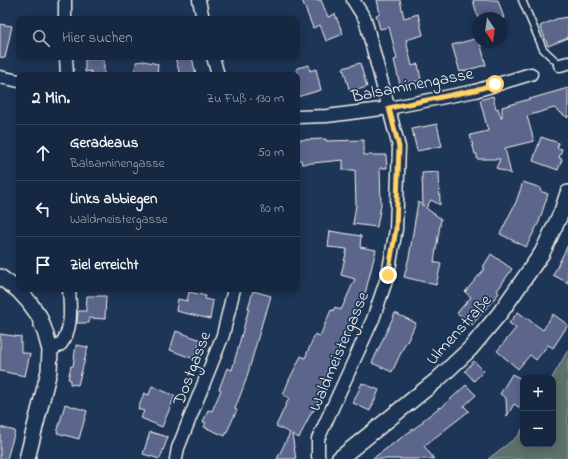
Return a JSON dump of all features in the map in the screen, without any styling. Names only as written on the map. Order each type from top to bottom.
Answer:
[{"type":"street","points":[[65,0],[66,16]]},
{"type":"street","points":[[199,0],[202,16]]},
{"type":"street","name":"Waldmeistergasse","points":[[319,459],[318,439],[373,319],[388,275],[396,229],[399,147],[365,19],[353,0]]},
{"type":"street","points":[[365,0],[365,19]]},
{"type":"street","points":[[66,60],[67,72]]},
{"type":"street","points":[[214,60],[217,72]]},
{"type":"street","name":"Balsaminengasse","points":[[300,116],[326,116],[389,108],[475,90],[531,74]]},
{"type":"street","points":[[0,77],[16,80]]},
{"type":"street","name":"Ulmenstraße","points":[[339,459],[437,380],[470,349],[500,313],[542,253],[562,211],[568,193]]},
{"type":"street","points":[[0,277],[16,289]]},
{"type":"street","points":[[20,292],[30,302],[38,316],[45,332],[50,350],[49,371],[27,459]]},
{"type":"street","points":[[50,350],[60,345],[67,331],[70,316],[69,292]]},
{"type":"street","name":"Dostgasse","points":[[176,459],[178,448],[223,335],[233,292]]},
{"type":"lane","points":[[522,0],[543,49],[564,64]]},
{"type":"green space","points":[[568,350],[568,459],[488,459],[518,436],[520,433],[520,447],[556,447],[556,375],[554,375]]},
{"type":"building","points":[[302,0],[321,0],[328,17],[335,14],[343,34],[326,41],[320,25],[313,28]]},
{"type":"building","points":[[377,0],[400,0],[404,18],[418,14],[423,35],[406,40],[412,66],[418,64],[421,80],[400,85],[394,60],[397,59],[389,27],[380,29],[376,15],[380,14]]},
{"type":"building","points":[[473,0],[498,0],[502,12],[476,12]]},
{"type":"building","points":[[568,17],[568,38],[548,46],[540,26],[556,19]]},
{"type":"building","points":[[0,24],[12,26],[5,58],[0,57]]},
{"type":"building","points":[[472,40],[472,48],[482,48],[486,65],[460,72],[452,45]]},
{"type":"building","points":[[85,60],[104,60],[104,72],[85,72]]},
{"type":"building","points":[[176,60],[193,60],[195,72],[179,72]]},
{"type":"building","points":[[144,61],[158,64],[157,72],[134,72],[136,62]]},
{"type":"building","points":[[360,63],[367,87],[350,92],[343,68]]},
{"type":"building","points":[[309,65],[310,71],[316,69],[321,90],[300,96],[300,72],[297,72],[297,68]]},
{"type":"building","points":[[568,88],[568,118],[554,108],[527,116],[534,141],[505,148],[511,174],[496,168],[500,159],[477,159],[477,154],[475,154],[470,135],[488,131],[480,100],[493,96],[496,109],[498,108],[502,118],[502,107]]},
{"type":"building","points":[[437,124],[442,146],[417,151],[412,129]]},
{"type":"building","points":[[541,137],[559,143],[557,148],[562,149],[559,158],[562,159],[558,170],[533,161]]},
{"type":"building","points":[[300,140],[364,140],[364,155],[386,155],[387,168],[380,168],[381,205],[377,227],[353,224],[356,205],[355,170],[343,170],[343,160],[302,164],[300,160]]},
{"type":"building","points":[[439,172],[440,205],[431,200],[426,208],[441,219],[434,262],[441,264],[436,285],[404,277],[409,257],[418,202],[423,206],[422,173]]},
{"type":"building","points":[[523,182],[541,188],[540,191],[548,194],[539,222],[526,247],[500,234],[516,202]]},
{"type":"building","points":[[330,231],[361,236],[360,247],[376,250],[364,298],[349,335],[337,360],[334,359],[319,390],[322,391],[313,412],[312,411],[299,438],[292,434],[296,459],[277,459],[290,433],[276,426],[289,398],[283,395],[289,380],[301,356],[305,358],[315,334],[320,336],[331,310],[333,311],[335,307],[341,310],[355,279],[341,275],[347,249],[328,247]]},
{"type":"building","points":[[568,245],[568,283],[553,275]]},
{"type":"building","points":[[491,254],[512,269],[497,291],[499,293],[472,325],[457,313],[471,297],[465,292],[485,268],[483,267]]},
{"type":"building","points":[[189,292],[206,296],[205,299],[213,301],[210,319],[176,311],[178,299],[187,301]]},
{"type":"building","points":[[253,292],[271,296],[246,380],[235,409],[237,410],[225,436],[204,427],[206,423],[203,422],[208,410],[212,411],[221,390],[219,389],[227,368],[232,370]]},
{"type":"building","points":[[87,296],[106,296],[105,319],[89,318],[89,323],[77,323],[78,311],[86,311]]},
{"type":"building","points":[[518,312],[543,330],[553,314],[568,325],[553,348],[548,345],[536,360],[530,355],[518,369],[497,351],[516,328],[509,323]]},
{"type":"building","points":[[395,313],[416,323],[392,372],[372,363]]},
{"type":"building","points":[[176,331],[201,340],[194,359],[170,350]]},
{"type":"building","points":[[0,334],[21,337],[21,352],[30,354],[25,376],[0,371]]},
{"type":"building","points":[[76,345],[88,347],[78,385],[70,384],[70,379],[68,379],[71,366],[73,366]]},
{"type":"building","points":[[474,361],[484,371],[474,381],[465,371]]},
{"type":"building","points":[[512,374],[520,378],[520,408],[514,404],[507,416],[506,398],[500,394]]},
{"type":"building","points":[[362,383],[379,390],[370,411],[353,403]]},
{"type":"building","points":[[466,385],[476,395],[464,406],[469,411],[424,446],[434,459],[372,459],[423,422],[422,421],[440,407],[441,408]]},
{"type":"building","points":[[152,386],[175,396],[162,427],[141,418],[144,411],[138,409],[144,393],[149,395]]},
{"type":"building","points":[[65,404],[87,411],[79,439],[57,433]]},
{"type":"building","points":[[0,427],[15,431],[7,459],[0,459]]},
{"type":"building","points":[[150,432],[168,437],[160,459],[143,454]]},
{"type":"route","points":[[388,275],[396,229],[399,147],[389,108],[475,90],[495,84]]}]
